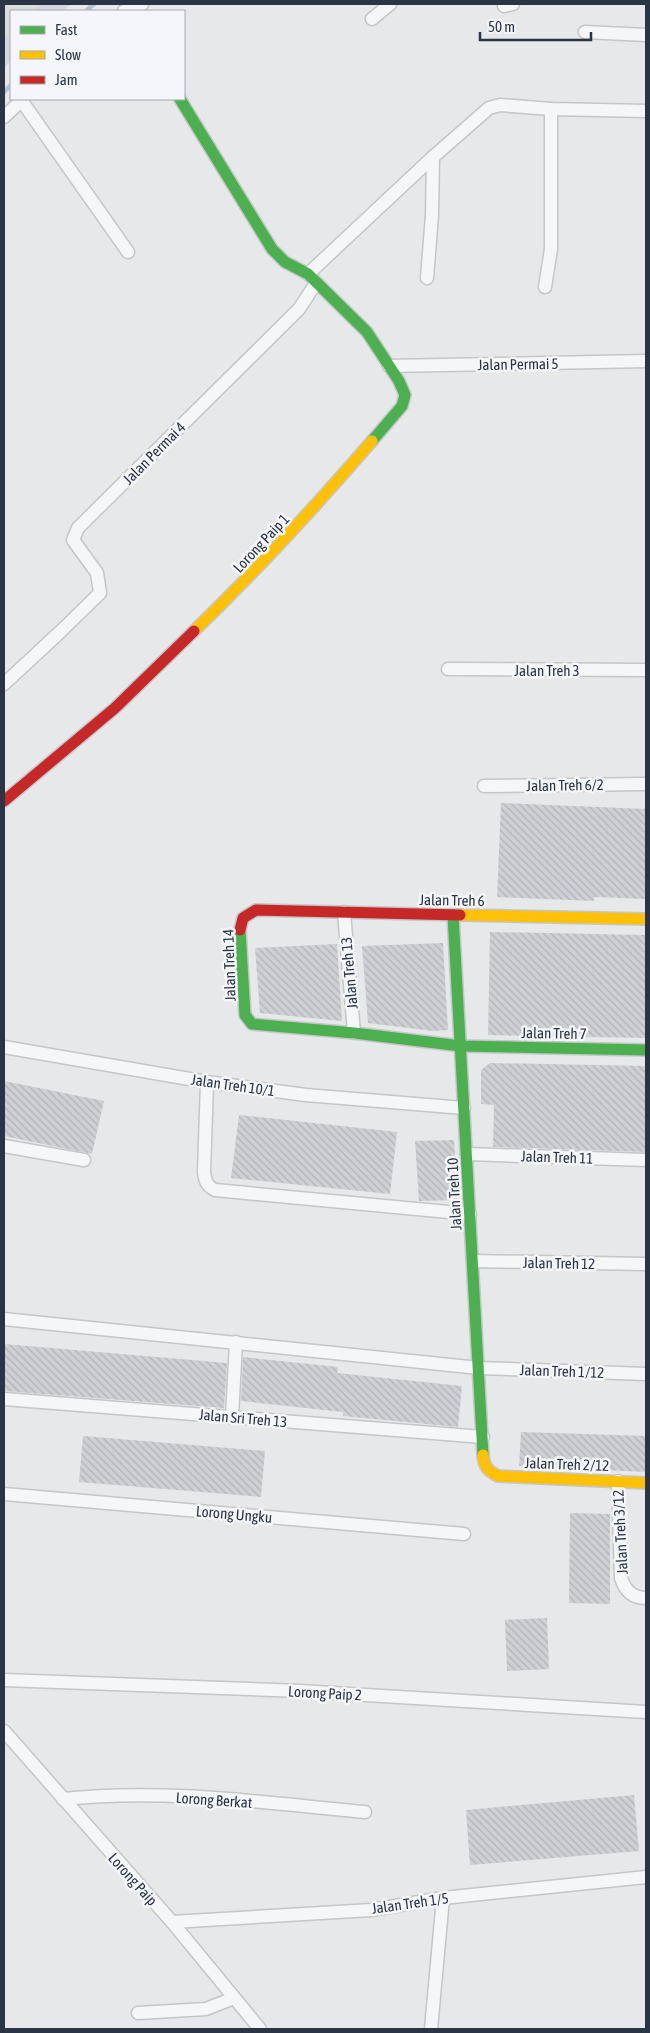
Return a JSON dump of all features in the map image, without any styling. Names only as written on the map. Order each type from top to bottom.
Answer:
[{"type":"street","points":[[372,19],[390,4]]},
{"type":"street","points":[[585,32],[646,35]]},
{"type":"street","points":[[4,117],[21,100]]},
{"type":"street","points":[[23,100],[128,252]]},
{"type":"street","name":"Lorong Paip 1","points":[[4,801],[114,708],[252,575],[314,508],[402,406],[405,395],[367,332],[312,278],[285,262],[272,249],[181,100]]},
{"type":"street","points":[[312,278],[433,157],[485,111],[494,106],[646,111]]},
{"type":"street","points":[[546,287],[551,249],[551,109]]},
{"type":"street","points":[[426,278],[432,216],[433,157]]},
{"type":"street","name":"Jalan Permai 4","points":[[4,684],[100,593],[97,574],[72,540],[78,528],[300,308],[312,278]]},
{"type":"street","name":"Jalan Permai 5","points":[[389,366],[646,362]]},
{"type":"street","name":"Jalan Treh 3","points":[[448,669],[646,670]]},
{"type":"street","name":"Jalan Treh 6/2","points":[[484,786],[646,784]]},
{"type":"street","name":"Jalan Treh 6","points":[[256,910],[646,920]]},
{"type":"street","name":"Jalan Treh 14","points":[[252,1024],[245,1015],[240,929],[243,918],[256,910]]},
{"type":"street","name":"Jalan Treh 13","points":[[344,912],[354,1033]]},
{"type":"street","name":"Jalan Treh 10","points":[[454,915],[482,1438],[484,1464],[489,1471]]},
{"type":"street","name":"Jalan Treh 7","points":[[252,1024],[354,1033],[461,1046],[646,1050]]},
{"type":"street","name":"Jalan Treh 10/1","points":[[4,1048],[207,1082],[306,1095],[464,1108]]},
{"type":"street","points":[[207,1082],[204,1172],[205,1181],[209,1187],[215,1190],[470,1214]]},
{"type":"street","points":[[4,1146],[84,1160]]},
{"type":"street","name":"Jalan Treh 11","points":[[467,1154],[646,1160]]},
{"type":"street","name":"Jalan Treh 12","points":[[473,1261],[646,1264]]},
{"type":"street","name":"Jalan Treh 1/12","points":[[4,1319],[479,1368],[646,1374]]},
{"type":"street","points":[[232,1417],[236,1342]]},
{"type":"street","name":"Jalan Sri Treh 13","points":[[4,1399],[482,1438]]},
{"type":"street","name":"Jalan Treh 2/12","points":[[489,1471],[498,1476],[646,1483]]},
{"type":"street","name":"Jalan Treh 3/12","points":[[618,1481],[621,1578],[630,1594],[646,1598]]},
{"type":"street","name":"Lorong Ungku","points":[[4,1494],[464,1534]]},
{"type":"street","name":"Lorong Paip 2","points":[[4,1680],[300,1691],[646,1712]]},
{"type":"street","name":"Lorong Paip","points":[[4,1731],[172,1922],[260,2029]]},
{"type":"street","name":"Lorong Berkat","points":[[63,1799],[116,1795],[164,1797],[365,1812]]},
{"type":"street","name":"Jalan Treh 1/5","points":[[172,1922],[371,1910],[443,1898],[646,1877]]},
{"type":"street","points":[[431,2029],[443,1898]]},
{"type":"street","points":[[138,2012],[206,2009],[234,1998]]},
{"type":"shaded area","points":[[4,4],[71,4],[64,10],[10,10],[10,62],[4,68]]},
{"type":"shaded area","points":[[4,4],[41,4],[34,10],[10,10],[10,33],[4,39]]},
{"type":"building","points":[[501,803],[646,809],[646,899],[594,897],[594,901],[497,897]]},
{"type":"building","points":[[490,932],[646,935],[646,1038],[488,1035]]},
{"type":"building","points":[[443,943],[448,1030],[433,1031],[368,1023],[362,946]]},
{"type":"building","points":[[337,944],[342,1021],[260,1013],[255,948]]},
{"type":"building","points":[[490,1063],[646,1066],[646,1152],[493,1147],[494,1105],[481,1104],[481,1070]]},
{"type":"building","points":[[4,1081],[104,1101],[92,1154],[4,1136]]},
{"type":"building","points":[[239,1115],[397,1132],[390,1194],[231,1178]]},
{"type":"building","points":[[454,1140],[458,1200],[419,1201],[415,1141]]},
{"type":"building","points":[[4,1344],[227,1363],[224,1408],[4,1391]]},
{"type":"building","points":[[243,1357],[338,1367],[337,1373],[462,1386],[458,1427],[343,1416],[343,1412],[241,1401]]},
{"type":"building","points":[[521,1432],[646,1436],[646,1472],[519,1466]]},
{"type":"building","points":[[83,1436],[265,1451],[261,1497],[79,1482]]},
{"type":"building","points":[[570,1513],[610,1514],[610,1604],[569,1603]]},
{"type":"building","points":[[547,1618],[549,1669],[507,1671],[505,1620]]},
{"type":"building","points":[[634,1795],[639,1851],[470,1865],[466,1810]]},
{"type":"waterway","points":[[87,10],[94,4]]},
{"type":"waterway","points":[[4,92],[10,86]]},
{"type":"traffic: fast","points":[[181,100],[272,249],[285,262],[308,274],[367,332],[399,381],[405,395],[402,406],[372,441]]},
{"type":"traffic: fast","points":[[453,915],[483,1455]]},
{"type":"traffic: fast","points":[[240,930],[245,1015],[252,1024],[354,1033],[461,1046],[646,1050]]},
{"type":"traffic: slow","points":[[194,631],[285,538],[372,441]]},
{"type":"traffic: slow","points":[[460,915],[646,919]]},
{"type":"traffic: slow","points":[[483,1455],[487,1468],[498,1476],[646,1483]]},
{"type":"traffic: jam","points":[[4,801],[115,708],[194,631]]},
{"type":"traffic: jam","points":[[240,930],[243,918],[256,910],[460,915]]}]
